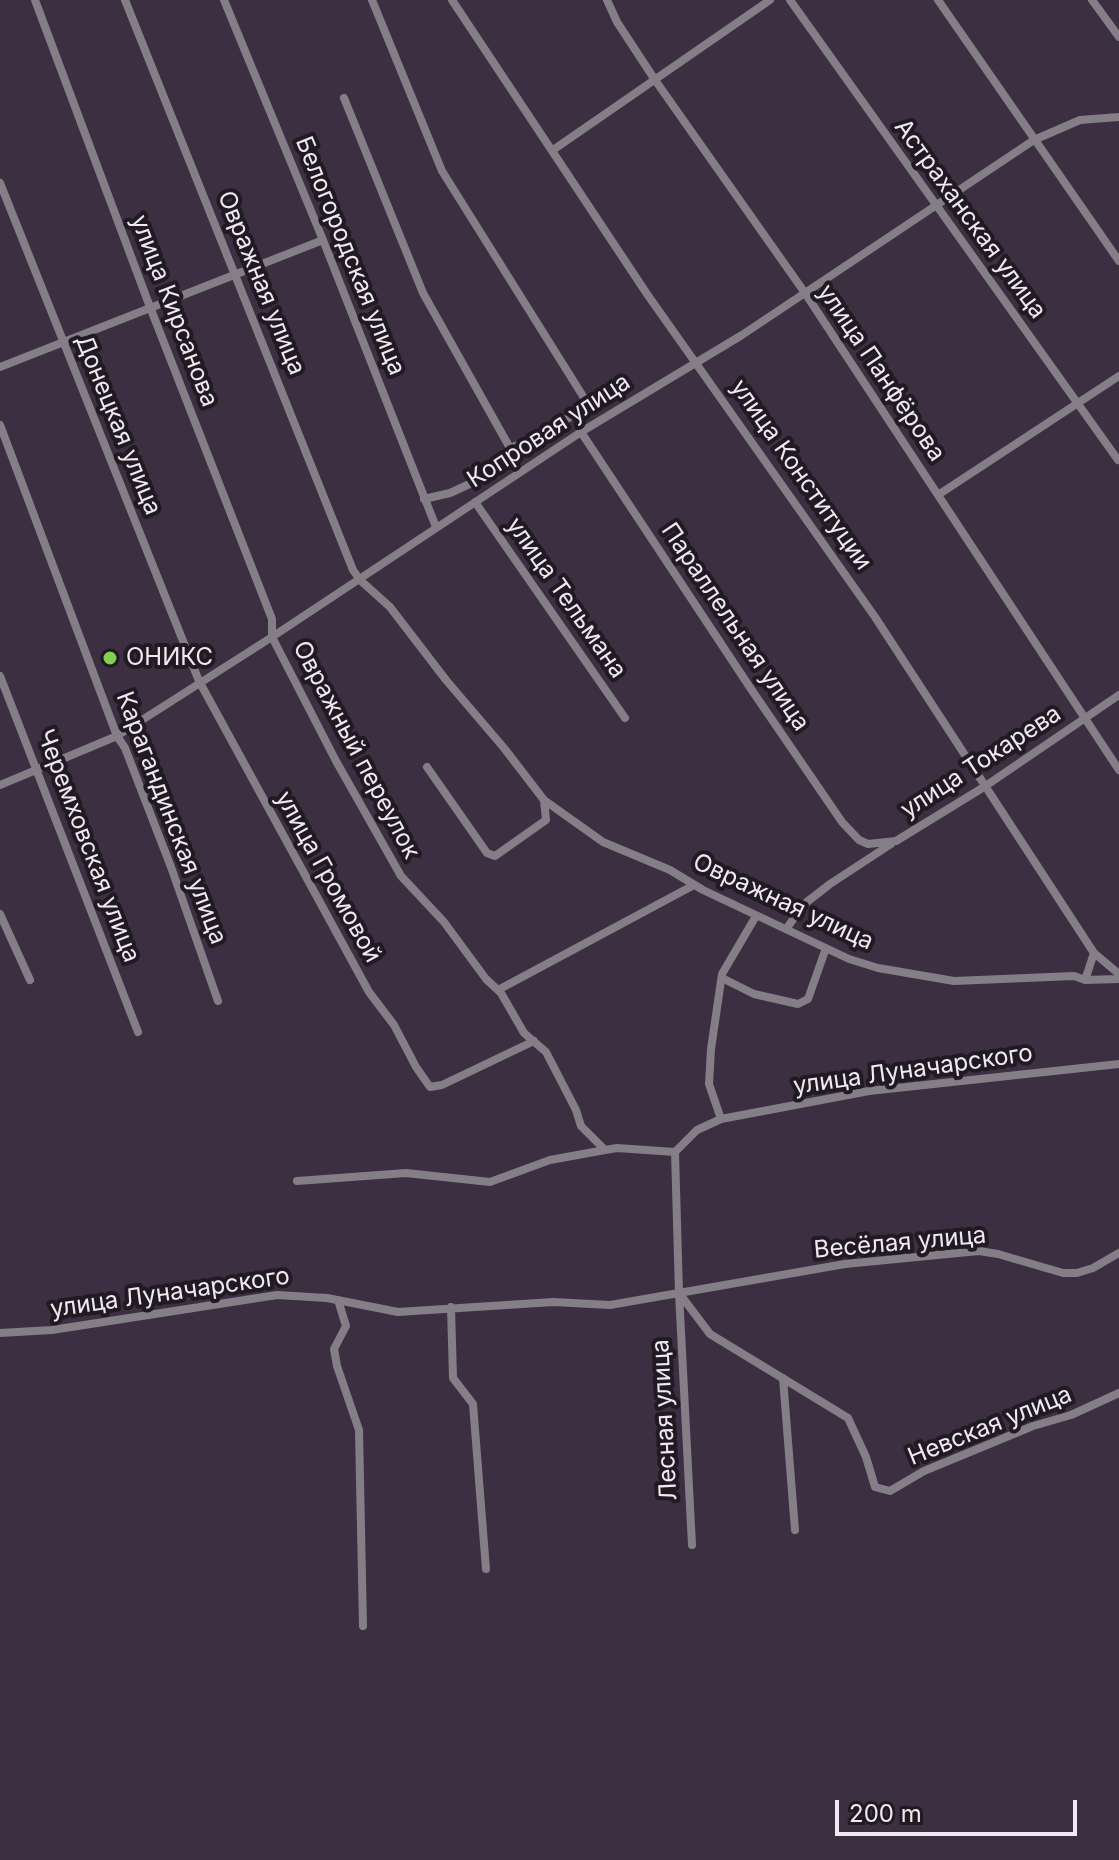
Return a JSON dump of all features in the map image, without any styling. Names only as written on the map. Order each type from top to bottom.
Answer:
[{"type":"street","name":"улица Кирсанова","points":[[35,0],[272,619],[272,637]]},
{"type":"street","name":"Овражная улица","points":[[125,0],[353,570],[390,607],[544,800],[603,842],[670,870],[756,916],[863,964],[954,981],[1119,977]]},
{"type":"street","name":"Белогородская улица","points":[[224,0],[436,527]]},
{"type":"street","points":[[372,0],[442,171],[586,401],[573,415],[538,437],[510,448],[487,476],[450,493],[424,499]]},
{"type":"street","name":"улица Конституции","points":[[452,0],[647,294],[875,617],[1094,953],[1119,977]]},
{"type":"street","name":"улица Панфёрова","points":[[607,0],[617,22],[655,80],[805,293],[1119,770]]},
{"type":"street","points":[[553,150],[770,0]]},
{"type":"street","name":"Астраханская улица","points":[[790,0],[1118,460]]},
{"type":"street","points":[[938,0],[1119,261]]},
{"type":"street","points":[[1092,0],[1119,37]]},
{"type":"street","points":[[344,98],[423,293],[510,448]]},
{"type":"street","name":"Копровая улица","points":[[0,785],[117,736],[360,580],[581,432],[742,335],[1034,140],[1080,120],[1119,117]]},
{"type":"street","name":"Донецкая улица","points":[[0,183],[199,681]]},
{"type":"street","points":[[0,367],[323,240]]},
{"type":"street","points":[[938,495],[1119,376]]},
{"type":"street","name":"Карагандинская улица","points":[[0,425],[117,736],[125,748],[165,852],[218,1001]]},
{"type":"street","name":"Параллельная улица","points":[[581,432],[751,689],[842,822],[859,840]]},
{"type":"street","name":"улица Тельмана","points":[[475,502],[625,718]]},
{"type":"street","name":"Овражный переулок","points":[[272,637],[336,761],[401,876],[444,922],[486,979],[500,992],[524,1033],[546,1052],[581,1126],[605,1150]]},
{"type":"street","name":"Черемховская улица","points":[[0,676],[138,1032]]},
{"type":"street","name":"улица Громовой","points":[[199,681],[369,992],[394,1025],[430,1087],[442,1085],[534,1041]]},
{"type":"street","name":"улица Токарева","points":[[859,840],[868,844],[896,841],[984,787],[1119,695]]},
{"type":"street","points":[[427,767],[487,853],[495,856],[546,820],[544,800]]},
{"type":"street","points":[[787,928],[803,905],[896,841]]},
{"type":"street","points":[[500,992],[694,885]]},
{"type":"street","points":[[0,914],[30,980]]},
{"type":"street","points":[[721,1119],[709,1084],[722,978],[756,916]]},
{"type":"street","points":[[722,978],[754,994],[798,1004],[808,999],[826,948]]},
{"type":"street","points":[[1085,980],[1094,953]]},
{"type":"street","name":"улица Луначарского","points":[[675,1152],[697,1130],[721,1119],[869,1091],[1119,1064]]},
{"type":"street","points":[[297,1181],[406,1173],[490,1182],[550,1160],[617,1148],[675,1152]]},
{"type":"street","name":"Лесная улица","points":[[675,1152],[692,1545]]},
{"type":"street","name":"Весёлая улица","points":[[679,1293],[845,1264],[979,1251],[1063,1273],[1077,1273],[1119,1253]]},
{"type":"street","points":[[679,1293],[710,1334],[783,1378],[795,1530]]},
{"type":"street","name":"улица Луначарского","points":[[0,1333],[52,1330],[277,1295],[306,1295],[398,1312],[553,1302],[610,1305],[679,1293]]},
{"type":"street","points":[[338,1300],[346,1326],[334,1349],[359,1430],[363,1626]]},
{"type":"street","points":[[451,1307],[453,1378],[473,1404],[486,1569]]},
{"type":"street","name":"Невская улица","points":[[783,1378],[848,1418],[866,1457],[875,1487],[890,1491],[924,1471],[1033,1426],[1071,1415],[1119,1393]]},
{"type":"place","name":"ОНИКС","points":[[110,658]]}]
